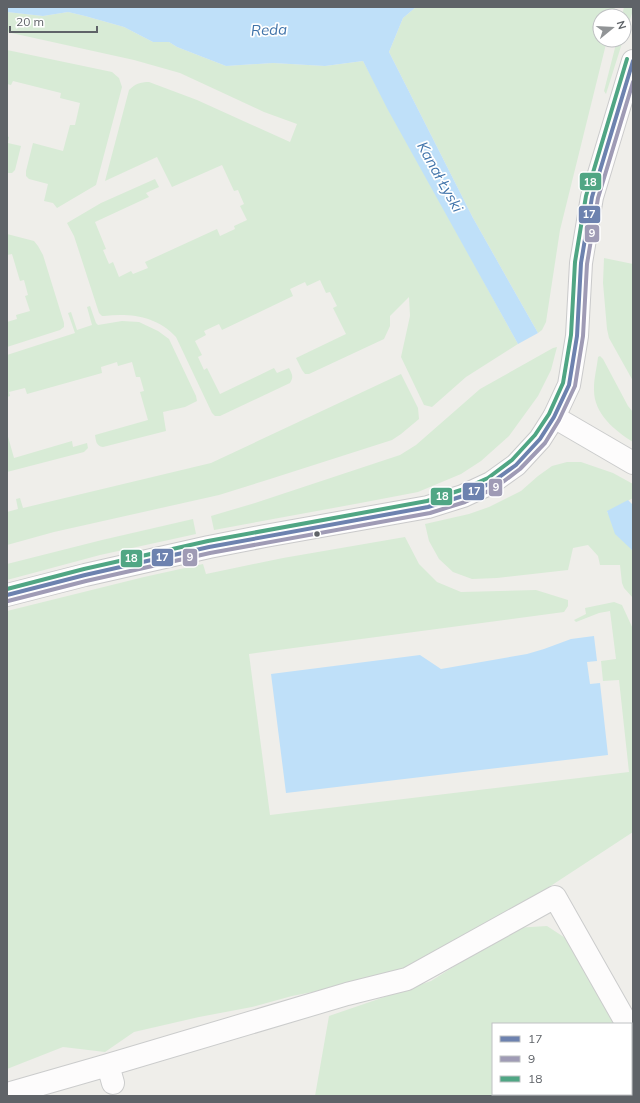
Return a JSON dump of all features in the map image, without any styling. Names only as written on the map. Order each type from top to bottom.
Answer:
[{"type":"main road","points":[[7,595],[85,575],[209,547],[428,507],[463,496],[491,483],[516,465],[540,439],[554,417],[569,385],[577,336],[581,263],[592,197],[633,61]]},
{"type":"main road","points":[[554,417],[633,463]]},
{"type":"main road","points":[[7,1094],[110,1074],[348,994],[408,979],[555,897],[626,1023]]},
{"type":"green space","points":[[416,7],[615,7],[592,8],[592,48],[605,48],[560,230],[546,322],[542,330],[538,333],[473,218],[389,52],[403,18]]},
{"type":"green space","points":[[633,7],[632,13],[632,8],[624,8]]},
{"type":"green space","points":[[7,12],[43,16],[68,12],[85,16],[124,27],[153,42],[169,42],[177,47],[226,66],[273,63],[325,66],[363,61],[518,344],[466,377],[432,407],[424,405],[401,357],[410,316],[409,297],[390,316],[390,326],[384,339],[309,374],[305,374],[296,358],[346,334],[333,308],[337,306],[330,292],[326,293],[320,280],[307,286],[305,282],[290,289],[293,296],[222,330],[219,324],[204,331],[206,335],[195,341],[202,355],[198,357],[204,370],[207,368],[220,394],[274,368],[277,373],[289,368],[292,374],[290,383],[220,416],[215,416],[212,413],[176,337],[169,330],[152,320],[124,315],[102,316],[99,313],[74,236],[67,223],[101,203],[155,179],[159,187],[146,193],[149,197],[95,222],[106,249],[103,250],[109,264],[113,262],[119,277],[131,271],[133,274],[148,268],[145,262],[217,229],[220,236],[235,229],[234,226],[247,220],[240,206],[244,204],[238,190],[234,191],[222,165],[172,187],[157,157],[105,181],[129,90],[133,86],[143,82],[149,82],[197,100],[290,142],[297,124],[264,112],[180,73],[134,60],[7,32]]},
{"type":"green space","points":[[615,48],[620,48],[606,94],[604,91]]},
{"type":"green space","points":[[7,50],[112,72],[119,78],[122,87],[96,185],[57,208],[53,203],[44,201],[48,184],[29,179],[26,176],[26,171],[33,143],[63,151],[70,125],[75,125],[80,103],[60,98],[61,93],[13,81],[11,85],[7,84]]},
{"type":"green space","points":[[7,136],[9,137],[8,143],[21,146],[15,170],[12,173],[7,173]]},
{"type":"green space","points":[[7,234],[34,241],[38,246],[43,255],[64,327],[60,330],[7,347],[7,322],[17,319],[16,315],[30,311],[25,296],[28,295],[24,280],[20,281],[12,254],[7,255]]},
{"type":"green space","points":[[604,258],[633,264],[633,381],[609,338],[603,283]]},
{"type":"green space","points":[[90,306],[98,325],[122,321],[139,322],[158,331],[169,339],[197,401],[185,407],[163,412],[166,431],[103,447],[99,446],[97,443],[95,435],[148,420],[140,392],[144,391],[140,377],[136,377],[132,362],[118,366],[117,362],[101,367],[102,373],[27,394],[25,388],[9,392],[10,396],[7,397],[7,355],[75,333],[68,313],[71,312],[77,330],[92,325],[87,307]]},
{"type":"green space","points":[[557,347],[551,370],[538,396],[509,436],[481,461],[461,474],[418,492],[214,530],[211,516],[400,455],[416,445],[480,389]]},
{"type":"green space","points":[[600,356],[628,406],[633,412],[633,442],[606,420],[597,405],[594,384],[598,357]]},
{"type":"green space","points":[[401,374],[418,408],[419,419],[392,440],[219,495],[54,532],[7,545],[7,512],[18,509],[16,499],[20,498],[23,508],[211,463]]},
{"type":"green space","points":[[7,433],[14,458],[72,441],[73,447],[87,443],[88,448],[84,452],[7,472]]},
{"type":"green space","points":[[567,462],[581,462],[613,473],[633,484],[633,498],[607,512],[633,552],[633,598],[624,588],[622,583],[620,565],[600,565],[598,556],[588,545],[573,548],[568,570],[497,578],[472,579],[453,572],[439,559],[429,541],[425,524],[469,514],[489,507],[521,491],[552,466]]},
{"type":"green space","points":[[193,519],[196,534],[100,555],[7,580],[7,564]]},
{"type":"green space","points":[[405,537],[419,564],[437,582],[461,592],[536,590],[568,600],[568,606],[564,612],[249,654],[270,815],[629,772],[619,680],[603,681],[601,661],[616,659],[610,611],[599,613],[576,622],[574,620],[586,614],[585,608],[614,602],[622,605],[633,629],[633,832],[546,889],[438,952],[401,969],[364,982],[292,996],[252,1007],[199,1017],[134,1032],[105,1052],[63,1047],[7,1069],[7,611],[203,564],[206,574],[283,558]]},
{"type":"green space","points":[[547,926],[573,943],[615,1023],[492,1023],[492,1095],[632,1095],[632,1055],[633,1096],[315,1096],[329,1016],[431,981],[515,928]]},
{"type":"water","points":[[7,7],[416,7],[403,18],[389,52],[473,218],[538,333],[518,344],[388,110],[363,61],[325,66],[273,63],[226,66],[177,47],[169,42],[153,42],[124,27],[85,16],[68,12],[43,16],[7,12]]},
{"type":"water","points":[[628,500],[633,505],[633,552],[615,534],[607,511]]},
{"type":"water","points":[[594,636],[597,661],[587,662],[590,684],[600,683],[608,755],[286,793],[271,674],[420,655],[441,669],[527,654],[571,639]]},
{"type":"transit line","name":"18","points":[[7,589],[84,569],[208,541],[427,501],[461,490],[488,478],[512,460],[535,435],[549,414],[563,383],[571,335],[575,262],[586,196],[627,59]]},
{"type":"transit line","name":"17","points":[[7,595],[85,575],[209,547],[428,507],[463,496],[491,483],[516,465],[540,439],[554,417],[569,385],[577,336],[581,263],[592,197],[633,61]]},
{"type":"transit line","name":"9","points":[[8,601],[86,581],[210,553],[430,513],[465,502],[495,488],[520,469],[545,443],[559,420],[575,386],[583,336],[587,264],[598,198],[633,82]]},
{"type":"water label","name":"Reda","points":[[269,30]]},
{"type":"water label","name":"Kanał Łyski","points":[[440,177]]}]
